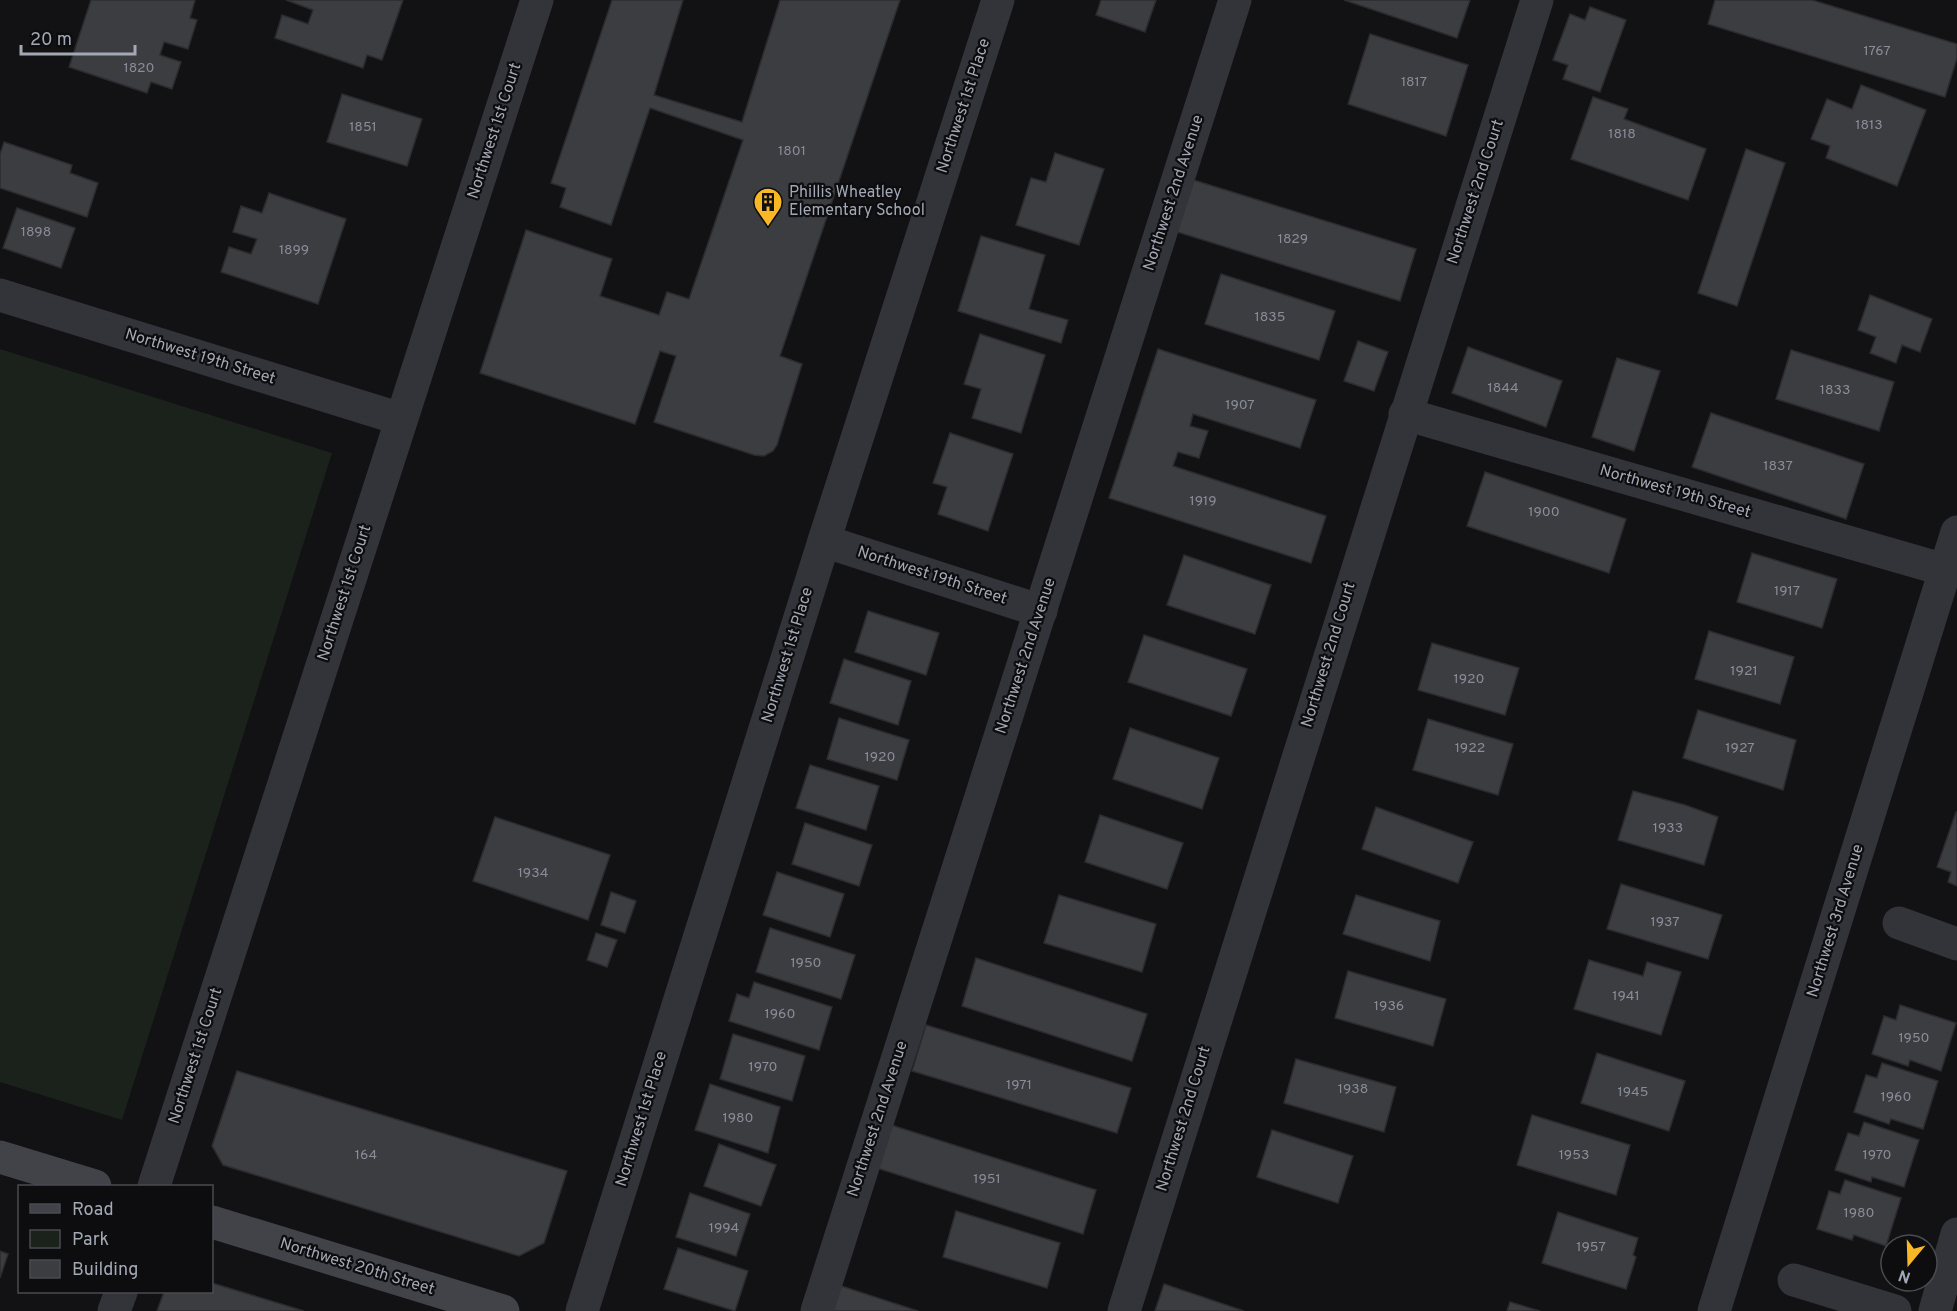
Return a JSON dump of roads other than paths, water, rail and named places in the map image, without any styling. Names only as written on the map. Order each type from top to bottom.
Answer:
[{"type":"main road","points":[[0,1157],[92,1185]]},
{"type":"main road","name":"Northwest 20th Street","points":[[213,1222],[503,1311]]},
{"type":"street","name":"Northwest 1st Court","points":[[154,1185],[537,0]]},
{"type":"street","name":"Northwest 1st Place","points":[[582,1311],[824,541],[998,0]]},
{"type":"street","name":"Northwest 2nd Avenue","points":[[817,1311],[1235,0]]},
{"type":"street","name":"Northwest 2nd Court","points":[[1124,1311],[1537,0]]},
{"type":"street","name":"Northwest 19th Street","points":[[0,295],[401,419]]},
{"type":"street","name":"Northwest 19th Street","points":[[1405,414],[1946,570]]},
{"type":"street","name":"Northwest 3rd Avenue","points":[[1714,1311],[1957,532]]},
{"type":"street","name":"Northwest 19th Street","points":[[824,541],[1041,611]]},
{"type":"street","points":[[1899,923],[1957,944]]},
{"type":"street","points":[[1935,1311],[1957,1234]]},
{"type":"street","points":[[1794,1280],[1895,1311]]},
{"type":"street","points":[[114,1311],[121,1293]]},
{"type":"place","name":"Phillis Wheatley Elementary School","points":[[768,228]]}]
